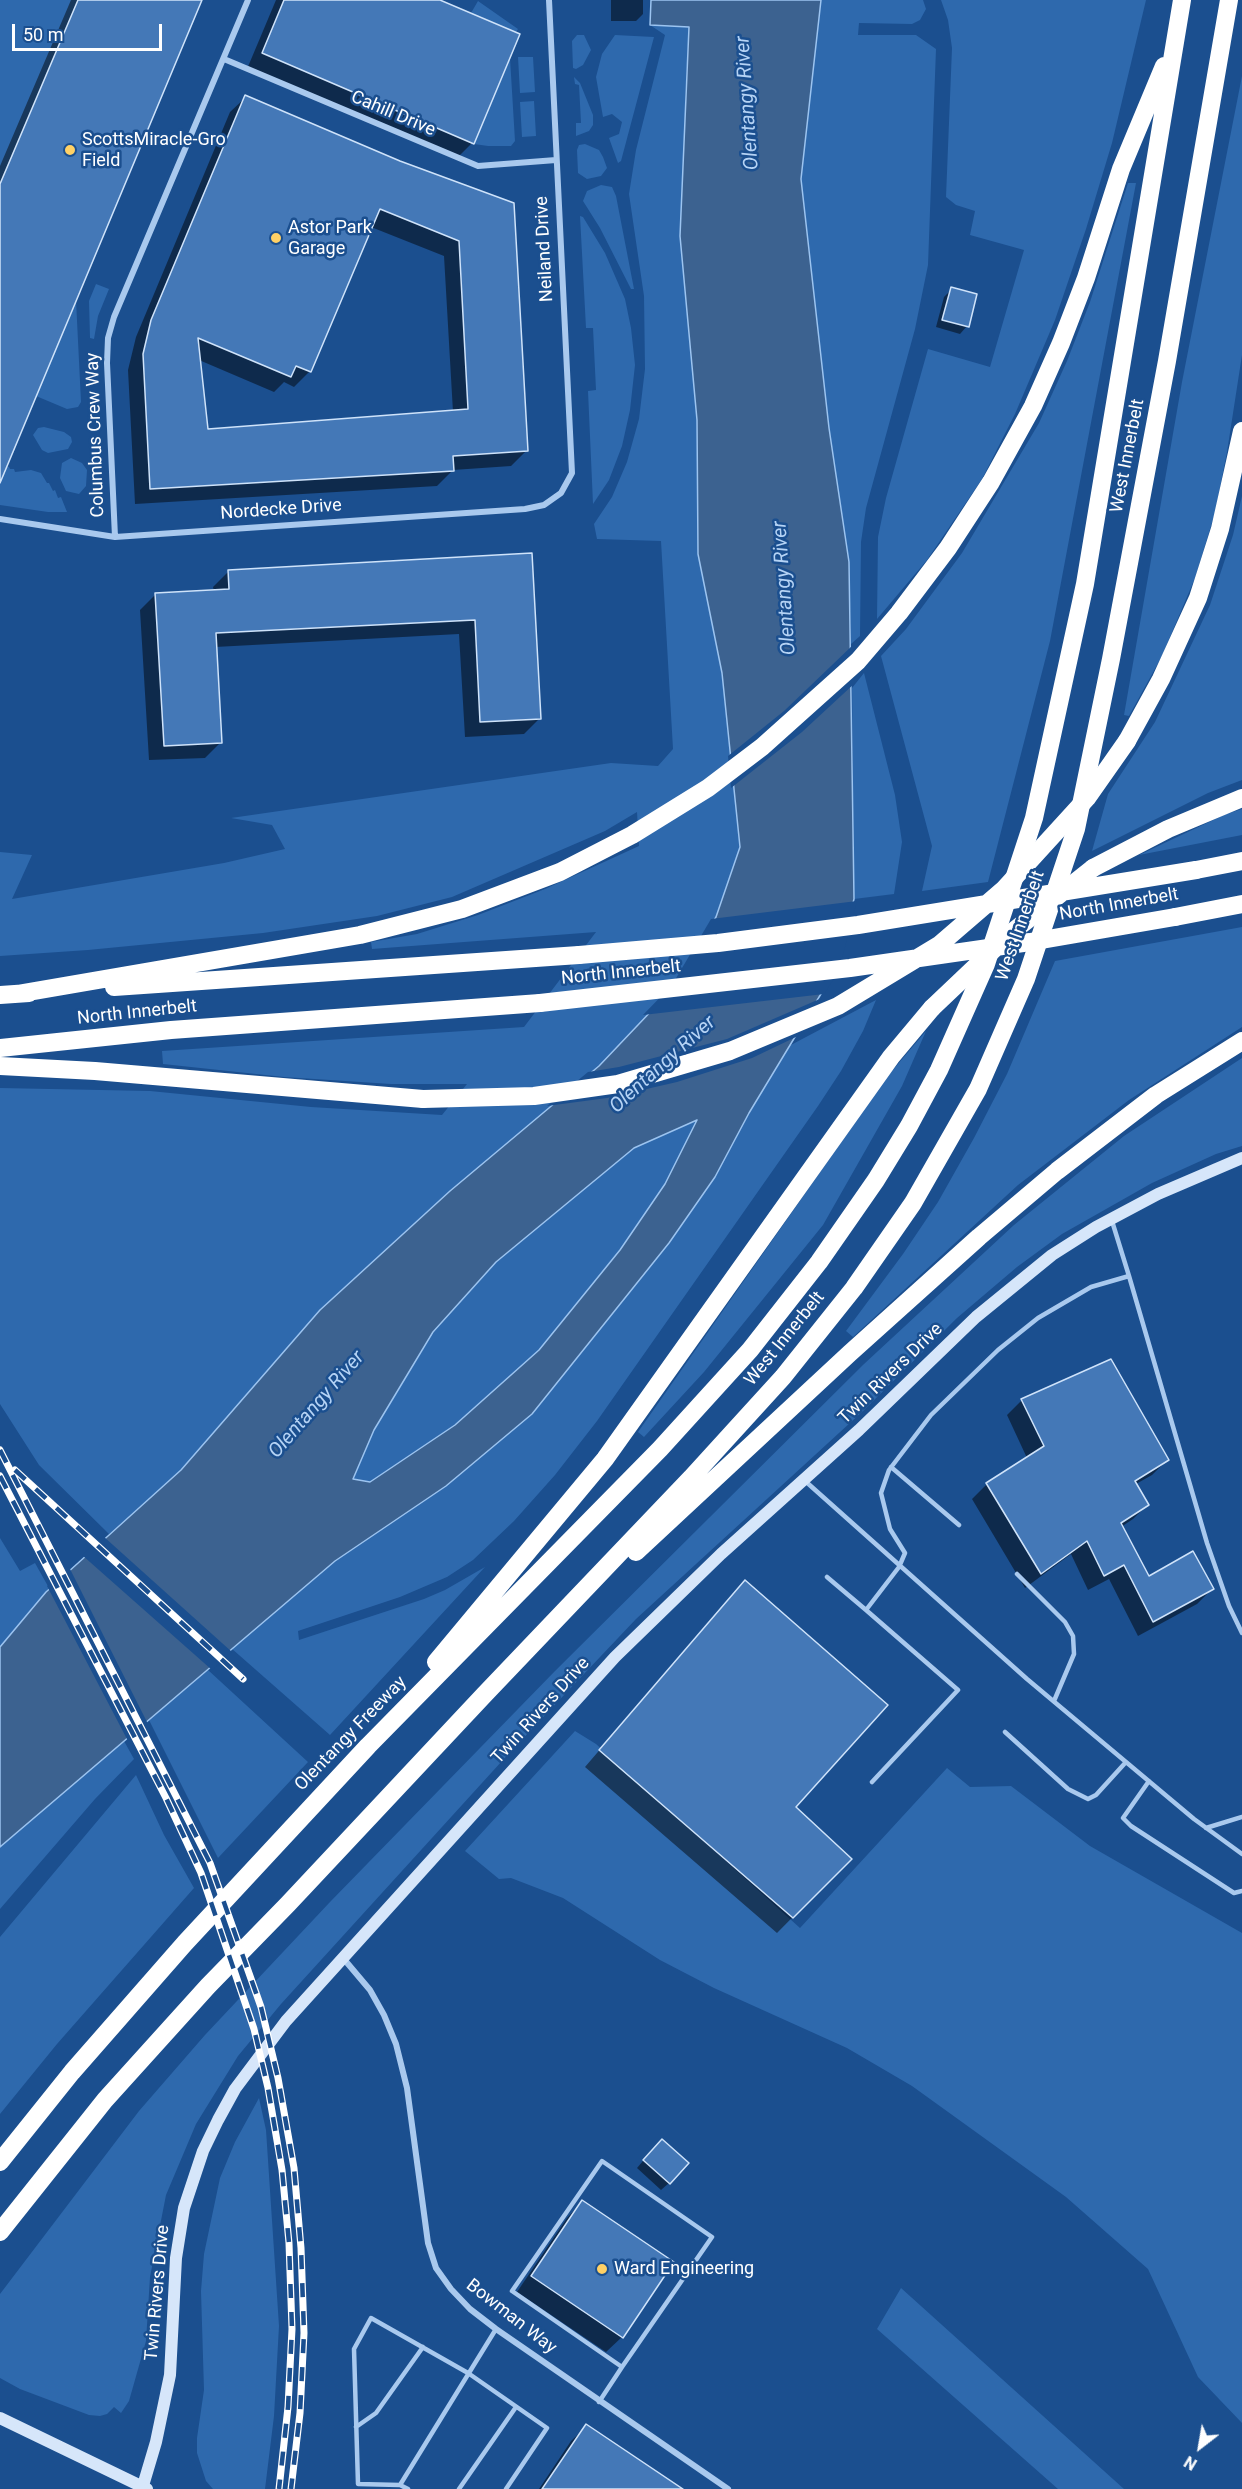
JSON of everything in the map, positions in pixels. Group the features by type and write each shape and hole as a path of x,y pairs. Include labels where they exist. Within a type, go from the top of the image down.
{"highway":[{"name":"West Innerbelt","path":"750,1350 819,1262 876,1180 909,1126 939,1070 986,963 1011,891 1034,818 1085,584 1182,0"},
{"name":"West Innerbelt","path":"484,1695 692,1478 783,1377 854,1288 913,1203 978,1089 1026,979 1076,829 1111,659 1167,361 1229,0"},
{"path":"9,995 360,935 462,909 560,872 632,835 708,788 762,747 858,661 899,613 948,548 991,482 1033,406 1086,278 1121,169 1176,37"},
{"path":"0,1066 106,1072 423,1099 534,1096 618,1084 730,1051 838,1006 939,945 1004,889 1087,798 1127,741 1161,679 1198,598 1220,529 1242,431"},
{"path":"379,1734 467,1622 604,1459 884,1066 932,1008 1011,933 1093,868 1168,829 1242,798"},
{"name":"North Innerbelt","path":"9,995 579,955 718,943 858,925 1242,861"},
{"name":"North Innerbelt","path":"0,1048 171,1030 540,1003 850,968 1030,942 1242,904"},
{"path":"0,2232 105,2100 200,1995 484,1695 849,1353 979,1237 1057,1172 1156,1095 1242,1041"},
{"name":"Olentangy Freeway","path":"0,2162 72,2072 185,1943 379,1734 660,1449 750,1350"}],"main road":[{"name":"Twin Rivers Drive","path":"144,2488 170,2375 176,2258 184,2208 203,2151 236,2089 286,2020 615,1657 721,1554 804,1480 1014,1284 1052,1255 1111,1218 1158,1194 1242,1158"},
{"path":"2,2419 144,2488"}],"street":[{"name":"Columbus Crew Way","path":"115,537 106,363 108,338 114,317 248,0"},
{"name":"Neiland Drive","path":"549,0 572,473 561,494"},
{"name":"Cahill Drive","path":"224,59 478,166 556,160"},
{"name":"Nordecke Drive","path":"0,519 115,537 525,508 544,505 561,494"},
{"name":"Bowman Way","path":"342,1957 370,1990 396,2044 407,2088 423,2217 436,2268 451,2289 470,2309 496,2329 728,2489"}],"lane":[{"path":"1111,1218 1207,1543 1229,1606 1242,1633"},
{"path":"866,1610 899,1566 905,1553 890,1529 880,1493 891,1467 931,1415 998,1350 1038,1318 1091,1287 1129,1276"},
{"path":"891,1467 959,1525"},
{"path":"804,1480 1054,1701 1206,1828 1242,1854"},
{"path":"1017,1574 1065,1622 1073,1636 1074,1654 1054,1701"},
{"path":"827,1577 958,1690 872,1782"},
{"path":"1005,1732 1068,1788 1088,1799 1096,1796 1126,1762"},
{"path":"1149,1781 1124,1818 1131,1826 1234,1893 1242,1891"},
{"path":"1206,1828 1242,1817"},
{"path":"599,2402 712,2236 602,2161 512,2291 622,2367"},
{"path":"408,2489 400,2485 358,2484 354,2349 371,2318 468,2373 547,2428 506,2489"},
{"path":"400,2485 496,2329"},
{"path":"356,2427 376,2413 423,2347"},
{"path":"459,2489 516,2407"}],"shaded area":[{"name":"ScottsMiracle-Gro Field","path":"0,0 202,0 76,300 81,402 78,407 67,409 36,396 10,460 0,456"},
{"path":"821,0 923,0 926,9 920,20 912,24 859,23 858,35 916,35 936,49 928,265 915,329 866,508 861,542 860,636 851,644 849,562 829,428 801,179"},
{"path":"941,0 1146,0 1112,143 1086,229 1055,320 1015,414 982,479 927,560 877,619 878,537 886,498 928,349 990,367 1024,250 970,235 975,211 956,205 946,197 952,48 948,20"},
{"path":"478,1 518,29 516,32 471,13"},
{"path":"667,24 689,27 685,100 697,420 698,554 722,673 740,847 716,917 675,986 599,1066 450,1191 320,1310 181,1470 109,1534 39,1465 0,1404 0,1088 150,1091 311,1107 442,1115 467,1084 391,1084 284,1077 163,1064 162,1051 524,1027 596,932 372,949 371,942 417,934 478,915 545,889 639,846 637,812 605,831 452,897 377,916 263,933 0,956 0,852 32,855 12,899 224,863 285,849 272,825 231,818 611,763 658,766 673,749 661,541 597,539 594,524 612,497 627,462 639,419 645,369 644,296 629,194 636,150 665,35 650,25"},
{"path":"577,35 584,35 591,50 583,65 576,69 573,68 572,41"},
{"path":"615,35 654,37 621,161 618,163 609,138 619,134 622,122 612,114 603,117 596,77 602,54"},
{"path":"518,57 533,57 535,92 520,93"},
{"path":"510,58 515,141 511,146 474,144"},
{"path":"1242,76 1242,355 1227,452 1215,513 1195,578 1162,656 1129,716 1124,715 1182,382"},
{"path":"574,77 580,83 593,115 593,125 589,131 576,136 576,123 581,123 579,85 575,84"},
{"path":"534,101 536,136 522,137 520,102"},
{"path":"585,144 599,150 603,157 607,168 601,176 587,179 578,173 577,150 579,145"},
{"path":"1128,183 1136,183 1050,641 988,882 922,891 932,846 881,656 906,629 962,553 1039,423 1090,302"},
{"path":"601,185 612,187 616,196 634,289 631,289 600,228 583,201 587,191"},
{"path":"580,216 583,217 605,253 625,299 635,365 630,410 622,446 609,480 593,504 588,391 596,390 593,328 586,328"},
{"path":"96,284 109,289 98,316 94,339 90,338 89,301"},
{"path":"44,427 64,432 71,437 72,442 68,449 48,453 42,450 33,435 38,428"},
{"path":"71,458 82,463 87,470 86,486 79,494 66,491 60,478 62,463"},
{"path":"0,464 14,469 15,472 31,470 41,473 53,491 55,490 58,498 61,497 67,512 48,512 0,505"},
{"path":"1242,496 1242,780 1208,793 1092,851 1108,794 1155,722 1210,605 1233,535"},
{"path":"864,673 895,795 902,842 894,894 854,899 852,688"},
{"path":"1242,809 1242,835 1139,855 1226,814"},
{"path":"1242,927 1242,1027 1129,1100 1018,1185 853,1337 846,1331 938,1202 1007,1074 1055,961"},
{"path":"876,1000 863,1031 818,1106 597,1421 555,1475 514,1521 473,1560 447,1577 400,1597 298,1631 299,1640 424,1599 485,1567 330,1735 231,1648 335,1561 446,1486 532,1414 669,1243 715,1177 749,1113 789,1046"},
{"path":"926,1031 902,1086 823,1225 704,1372 644,1437 638,1432 886,1078"},
{"path":"1242,1058 1242,1146 1216,1154 1152,1183 1062,1234 1017,1267 957,1318 863,1411 636,1619 512,1750 281,2004 238,2056 196,2124 166,2195 150,2277 146,2341 129,2401 121,2413 114,2407 107,2414 89,2415 20,2389 0,2378 0,2294 139,2111 205,2035 330,1902 555,1671 864,1364 1014,1225 1124,1136"},
{"path":"698,1120 665,1184 620,1250 539,1350 455,1425 370,1482 353,1479 374,1430 434,1332 496,1262 634,1148"},
{"path":"0,1538 20,1571 35,1563 49,1588 0,1647"},
{"path":"208,1670 308,1762 218,1858 149,1720"},
{"path":"575,1731 596,1744 800,1928 947,1768 970,1787 1011,1786 1090,1846 1242,1933 1242,2423 1198,2377 1148,2269 1066,2197 912,2086 847,2048 714,1988 660,1960 563,1898 511,1878 499,1879 465,1851"},
{"path":"124,1741 134,1759 95,1799 0,1909 0,1847"},
{"path":"136,1775 164,1835 194,1888 57,2044 0,2114 0,1937"},
{"path":"259,2098 266,2130 279,2326 274,2416 265,2489 213,2489 206,2481 197,2453 204,2390 201,2291 204,2254 220,2178 235,2142"},
{"path":"901,2288 1124,2489 1058,2489 877,2329"}],"water":[{"name":"Olentangy River","path":"651,0 821,0 801,179 829,428 849,562 854,899 836,969 749,1113 715,1177 669,1243 532,1414 446,1486 335,1561 0,1847 0,1647 46,1592 181,1470 320,1310 450,1191 599,1066 675,986 716,917 740,847 722,673 698,554 697,420 680,236 689,27 650,25","holes":["697,1120 665,1184 620,1250 539,1350 455,1425 370,1482 353,1479 374,1430 433,1332 496,1262 634,1148"]}],"pier":[{"path":"854,644 855,683 802,732 731,788 728,756 784,711"},
{"path":"857,901 839,970 824,994 643,1015 672,985 711,919"},
{"path":"822,998 798,1036 752,1058 677,1082 607,1098 547,1106 588,1072 619,1067 727,1039"},
{"path":"103,1536 232,1652 212,1670 82,1555"},
{"path":"69,1567 148,1724 128,1741 47,1586"}],"building":[{"name":"ScottsMiracle-Gro Field","path":"78,0 202,0 0,483 0,184"},
{"path":"284,0 440,0 520,34 474,144 262,53"},
{"path":"245,95 400,161 514,203 528,451 453,456 454,471 150,489 143,354 151,320","holes":["380,209 459,241 468,409 208,429 198,338 291,377 296,366 311,372"]},
{"path":"951,287 977,294 969,327 942,320"},
{"path":"532,553 541,719 480,722 475,620 216,633 222,743 164,746 155,593 229,589 228,570"},
{"path":"1111,1359 1169,1460 1135,1481 1149,1505 1121,1523 1149,1576 1193,1551 1214,1589 1153,1622 1124,1565 1104,1576 1087,1541 1041,1574 986,1483 1044,1446 1021,1399"},
{"path":"745,1580 888,1705 796,1807 852,1859 793,1918 599,1750"},
{"path":"662,2139 689,2163 670,2184 643,2160"},
{"name":"Ward Engineering","path":"582,2200 674,2262 623,2338 531,2276"},
{"path":"586,2424 683,2489 542,2489"}],"railway":[{"path":"0,1450 210,1863 261,2007 278,2078 294,2168 301,2248 304,2333 300,2413 291,2489"},
{"path":"15,1470 243,1679"},
{"path":"0,1476 166,1798 201,1873 254,2029 268,2088 282,2170 289,2243 292,2329 288,2407 279,2489"}],"place":[{"name":"ScottsMiracle-Gro Field","path":"70,150"},
{"name":"Astor Park Garage","path":"276,238"},
{"name":"Ward Engineering","path":"602,2269"}]}
